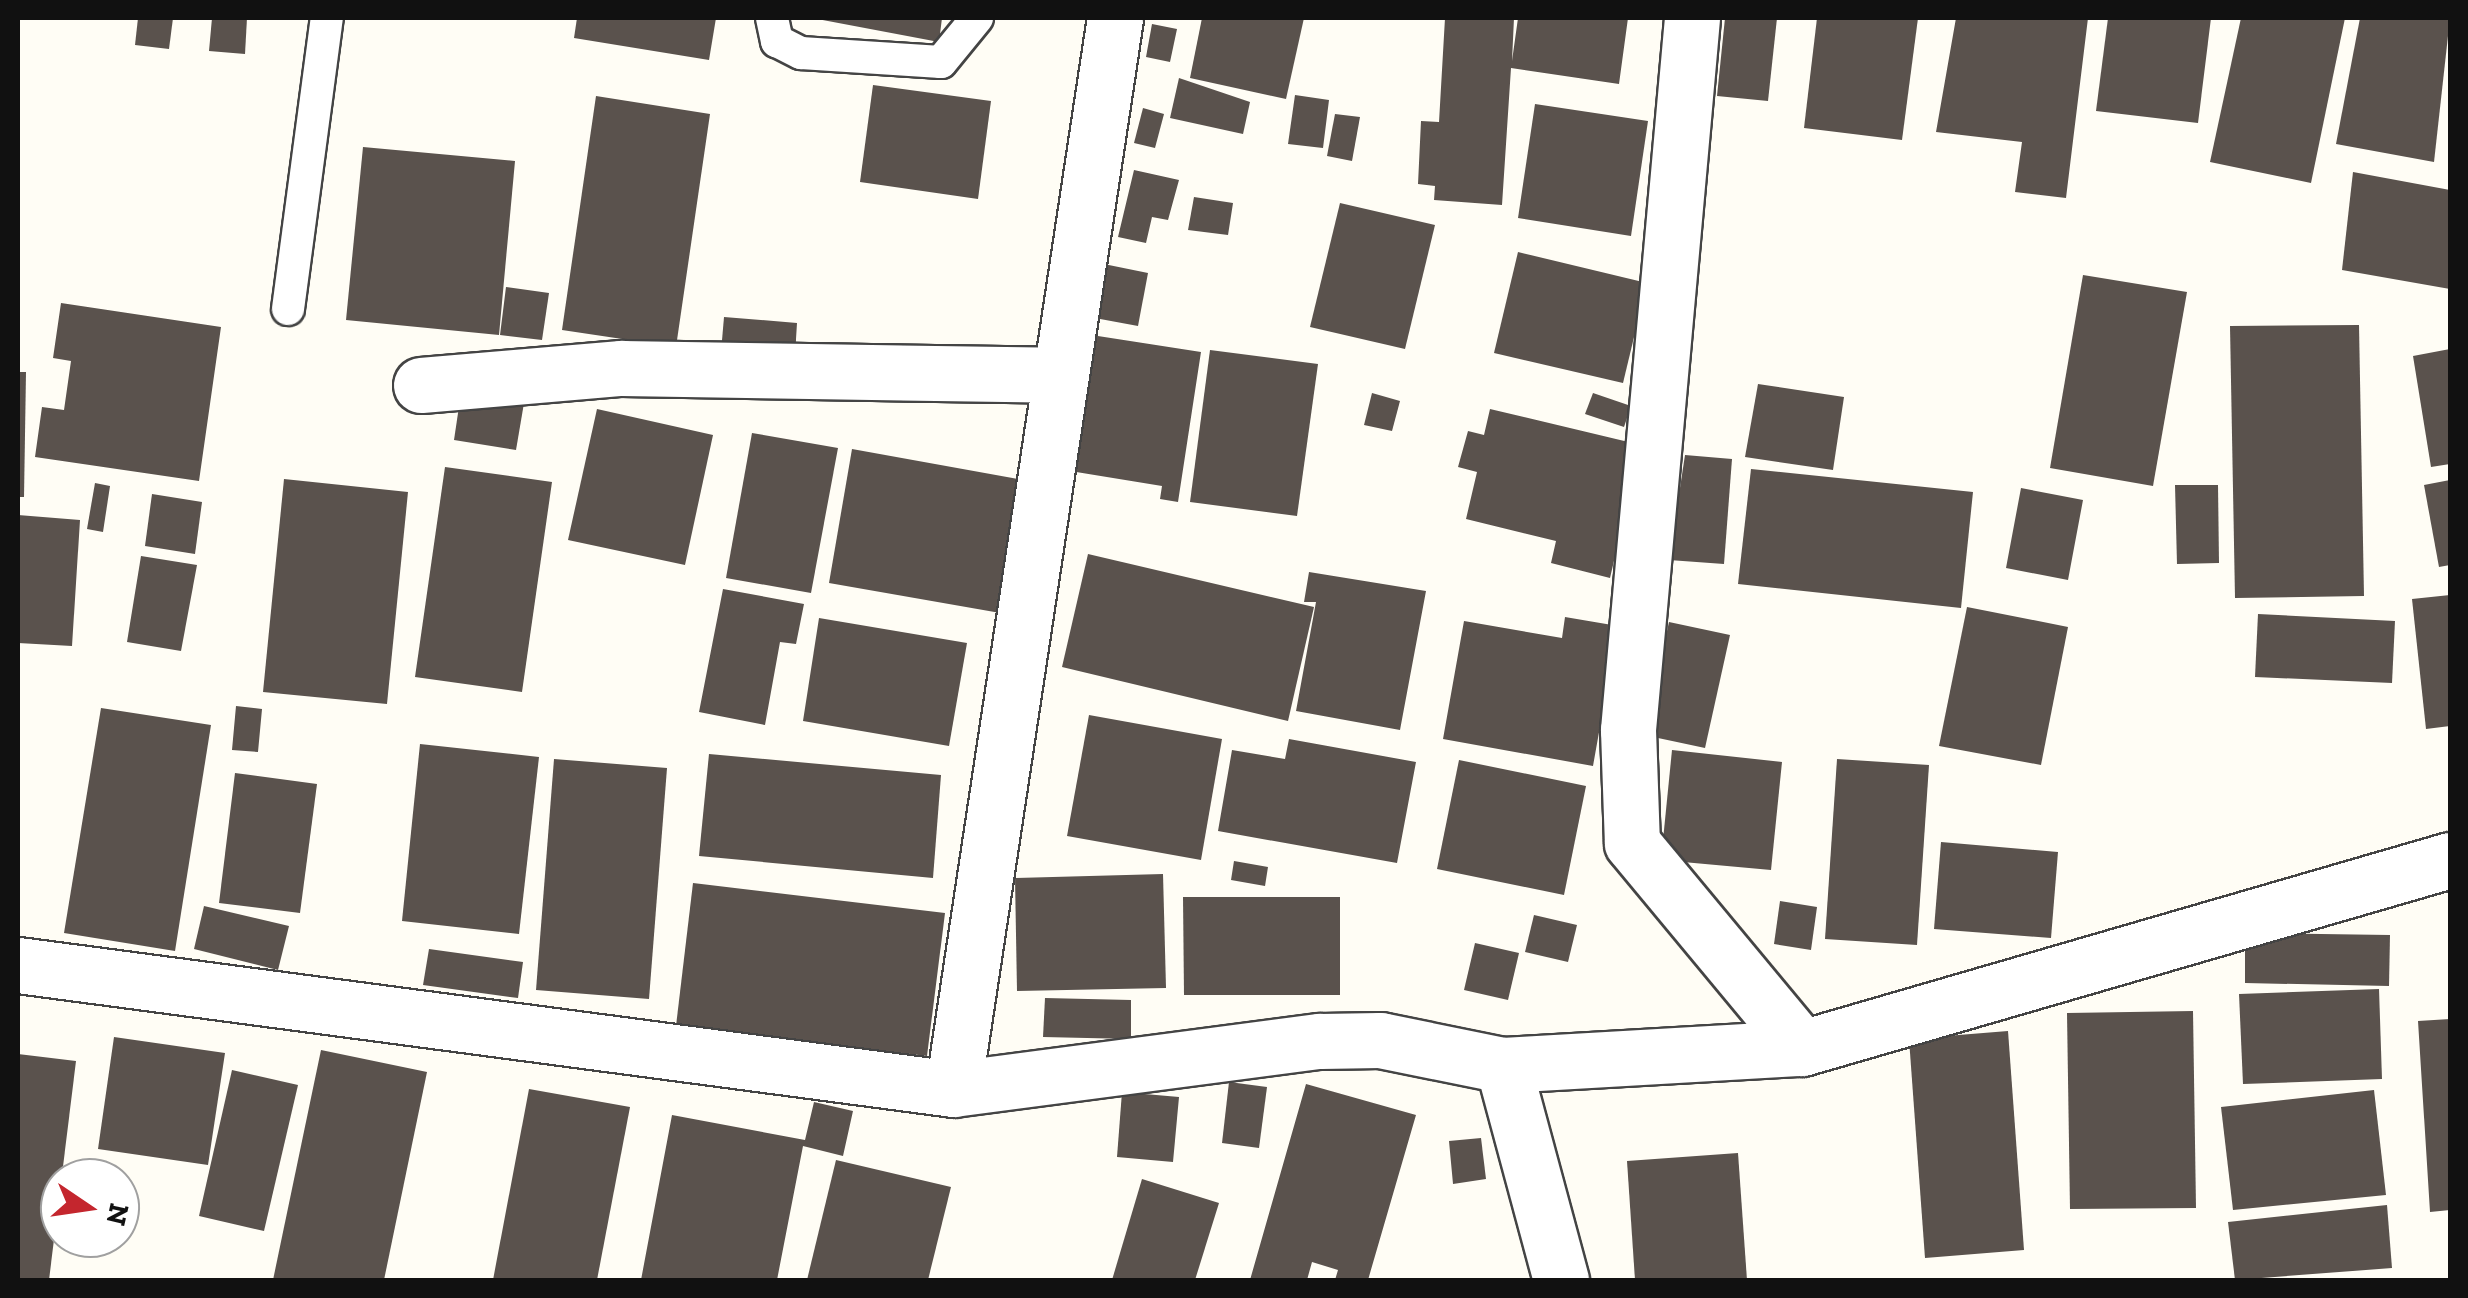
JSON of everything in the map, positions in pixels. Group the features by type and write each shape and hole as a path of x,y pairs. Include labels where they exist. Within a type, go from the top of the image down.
{"street":[{"path":"953,1089 1057,375 1115,18"},
{"path":"1692,18 1628,730 1632,843 1802,1048"},
{"path":"421,384 621,368 1057,375"},
{"path":"18,966 953,1089 1320,1041 1380,1040 1503,1065 1802,1048 2450,860"},
{"path":"1503,1065 1561,1280"}],"lane":[{"path":"288,309 327,18"},
{"path":"772,18 777,41 801,53 941,62 977,18"}],"building":[{"path":"138,18 173,18 169,49 135,45"},
{"path":"212,18 247,18 245,54 209,51"},
{"path":"577,18 716,18 709,60 574,38"},
{"path":"812,18 942,18 939,42"},
{"path":"1202,18 1304,18 1286,99 1190,78"},
{"path":"1445,18 1514,18 1512,61 1518,18 1628,18 1619,84 1511,68 1502,205 1434,200 1435,186 1418,184 1421,121 1439,122"},
{"path":"1725,18 1777,18 1768,101 1717,96"},
{"path":"1817,18 1918,18 1902,140 1804,128"},
{"path":"1956,18 2088,18 2066,198 2015,192 2022,142 1936,132"},
{"path":"2108,18 2211,18 2198,123 2096,111"},
{"path":"2241,18 2345,18 2311,183 2210,162"},
{"path":"2360,18 2450,18 2434,162 2336,144"},
{"path":"1152,24 1177,29 1170,62 1146,57"},
{"path":"1179,78 1250,102 1243,134 1170,118"},
{"path":"873,85 991,101 978,199 860,182"},
{"path":"1295,95 1329,100 1323,148 1288,144"},
{"path":"596,96 710,114 676,347 562,330"},
{"path":"1535,104 1648,121 1631,236 1518,218"},
{"path":"1143,108 1164,114 1155,148 1134,143"},
{"path":"1335,114 1360,117 1352,161 1327,156"},
{"path":"363,147 515,161 499,335 346,320"},
{"path":"1134,170 1179,180 1168,220 1152,217 1146,243 1118,237"},
{"path":"2353,172 2450,190 2450,289 2342,270"},
{"path":"1194,197 1233,203 1228,235 1188,230"},
{"path":"1340,203 1435,225 1405,349 1310,327"},
{"path":"1518,252 1647,283 1623,383 1494,353"},
{"path":"1094,262 1148,273 1138,326 1084,316"},
{"path":"2083,275 2187,292 2153,486 2050,468"},
{"path":"506,287 549,293 542,340 500,335"},
{"path":"61,303 221,327 199,481 35,457 42,407 64,410 71,361 53,358"},
{"path":"724,317 797,323 795,356 721,352"},
{"path":"2359,325 2364,596 2235,598 2230,326"},
{"path":"1085,334 1201,352 1178,502 1160,499 1162,486 1064,470"},
{"path":"2450,349 2450,464 2431,467 2413,356"},
{"path":"1210,350 1318,364 1297,516 1190,502"},
{"path":"18,372 26,372 24,497 18,497"},
{"path":"1758,384 1844,397 1833,470 1745,457"},
{"path":"461,393 524,403 516,450 454,440"},
{"path":"1372,393 1400,401 1392,431 1364,425"},
{"path":"1593,393 1631,406 1624,427 1585,414"},
{"path":"597,409 713,435 685,565 568,540"},
{"path":"1490,409 1641,445 1610,578 1551,563 1556,541 1466,519 1477,472 1458,467 1468,431 1484,435"},
{"path":"752,433 838,448 811,593 726,578"},
{"path":"852,449 1029,481 1006,614 829,583"},
{"path":"1685,455 1732,459 1724,564 1669,560"},
{"path":"445,467 552,482 522,692 415,677"},
{"path":"1751,469 1973,492 1961,608 1738,584"},
{"path":"284,479 408,492 387,704 263,692"},
{"path":"2450,480 2450,565 2439,567 2424,485"},
{"path":"95,483 110,486 103,532 87,529"},
{"path":"2175,485 2218,485 2219,563 2177,564"},
{"path":"2021,488 2083,500 2068,580 2006,568"},
{"path":"152,494 202,502 195,554 145,546"},
{"path":"18,515 80,520 72,646 18,643"},
{"path":"1088,554 1314,607 1288,721 1062,667"},
{"path":"141,556 197,565 181,651 127,642"},
{"path":"1309,572 1426,591 1400,730 1296,711 1316,602 1304,602"},
{"path":"723,589 804,604 796,644 780,642 765,725 699,712"},
{"path":"2450,595 2450,726 2426,729 2412,599"},
{"path":"1967,607 2068,627 2041,765 1939,746"},
{"path":"2258,614 2395,621 2392,683 2255,677"},
{"path":"1565,617 1618,626 1593,766 1443,739 1464,621 1562,638"},
{"path":"819,618 967,643 949,746 803,721"},
{"path":"1669,622 1730,635 1705,748 1644,735"},
{"path":"236,706 262,709 258,752 232,750"},
{"path":"101,708 211,725 175,951 64,933"},
{"path":"1089,715 1222,739 1201,860 1067,836"},
{"path":"1289,739 1416,762 1397,863 1218,831 1232,750 1285,759"},
{"path":"420,744 539,757 519,934 402,921"},
{"path":"1672,750 1782,762 1771,870 1661,860"},
{"path":"709,754 941,775 933,878 699,856"},
{"path":"554,759 667,768 649,999 536,990"},
{"path":"1837,759 1929,765 1917,945 1825,939"},
{"path":"1459,760 1586,786 1564,895 1437,869"},
{"path":"235,773 317,784 300,913 219,903"},
{"path":"1941,842 2058,852 2051,938 1934,929"},
{"path":"1234,861 1268,867 1265,886 1231,880"},
{"path":"1163,874 1166,988 1017,991 1015,878"},
{"path":"693,883 945,913 927,1056 676,1026"},
{"path":"1183,897 1340,897 1340,995 1184,995"},
{"path":"1780,901 1817,907 1811,950 1774,944"},
{"path":"204,906 289,926 278,970 194,949"},
{"path":"1534,915 1577,925 1568,962 1525,952"},
{"path":"2245,933 2390,935 2389,986 2245,983"},
{"path":"1475,943 1519,953 1508,1000 1464,990"},
{"path":"429,949 523,962 518,998 423,985"},
{"path":"2379,989 2382,1079 2243,1084 2239,994"},
{"path":"1045,998 1131,1000 1131,1039 1043,1037"},
{"path":"2193,1011 2196,1208 2070,1209 2067,1013"},
{"path":"2450,1019 2450,1210 2430,1212 2418,1021"},
{"path":"2008,1031 2024,1250 1925,1258 1909,1039"},
{"path":"114,1037 225,1053 208,1165 98,1149"},
{"path":"321,1050 427,1072 384,1280 273,1280"},
{"path":"18,1054 76,1061 64,1158 40,1158 40,1258 52,1258 49,1280 18,1280"},
{"path":"232,1070 298,1085 264,1231 199,1216"},
{"path":"1229,1082 1267,1087 1259,1148 1222,1143"},
{"path":"1306,1084 1416,1115 1368,1280 1335,1280 1338,1270 1312,1262 1307,1280 1250,1280"},
{"path":"529,1089 630,1107 597,1280 493,1280"},
{"path":"2374,1090 2386,1195 2233,1210 2221,1107"},
{"path":"1122,1092 1179,1097 1173,1162 1117,1157"},
{"path":"814,1102 853,1111 843,1156 803,1146 777,1280 641,1280 672,1115 805,1140"},
{"path":"1481,1138 1486,1179 1453,1184 1449,1141"},
{"path":"1738,1153 1747,1280 1635,1280 1627,1161"},
{"path":"836,1160 951,1187 928,1280 807,1280"},
{"path":"1142,1179 1219,1203 1195,1280 1112,1280"},
{"path":"2387,1205 2392,1268 2235,1280 2228,1222"}]}
